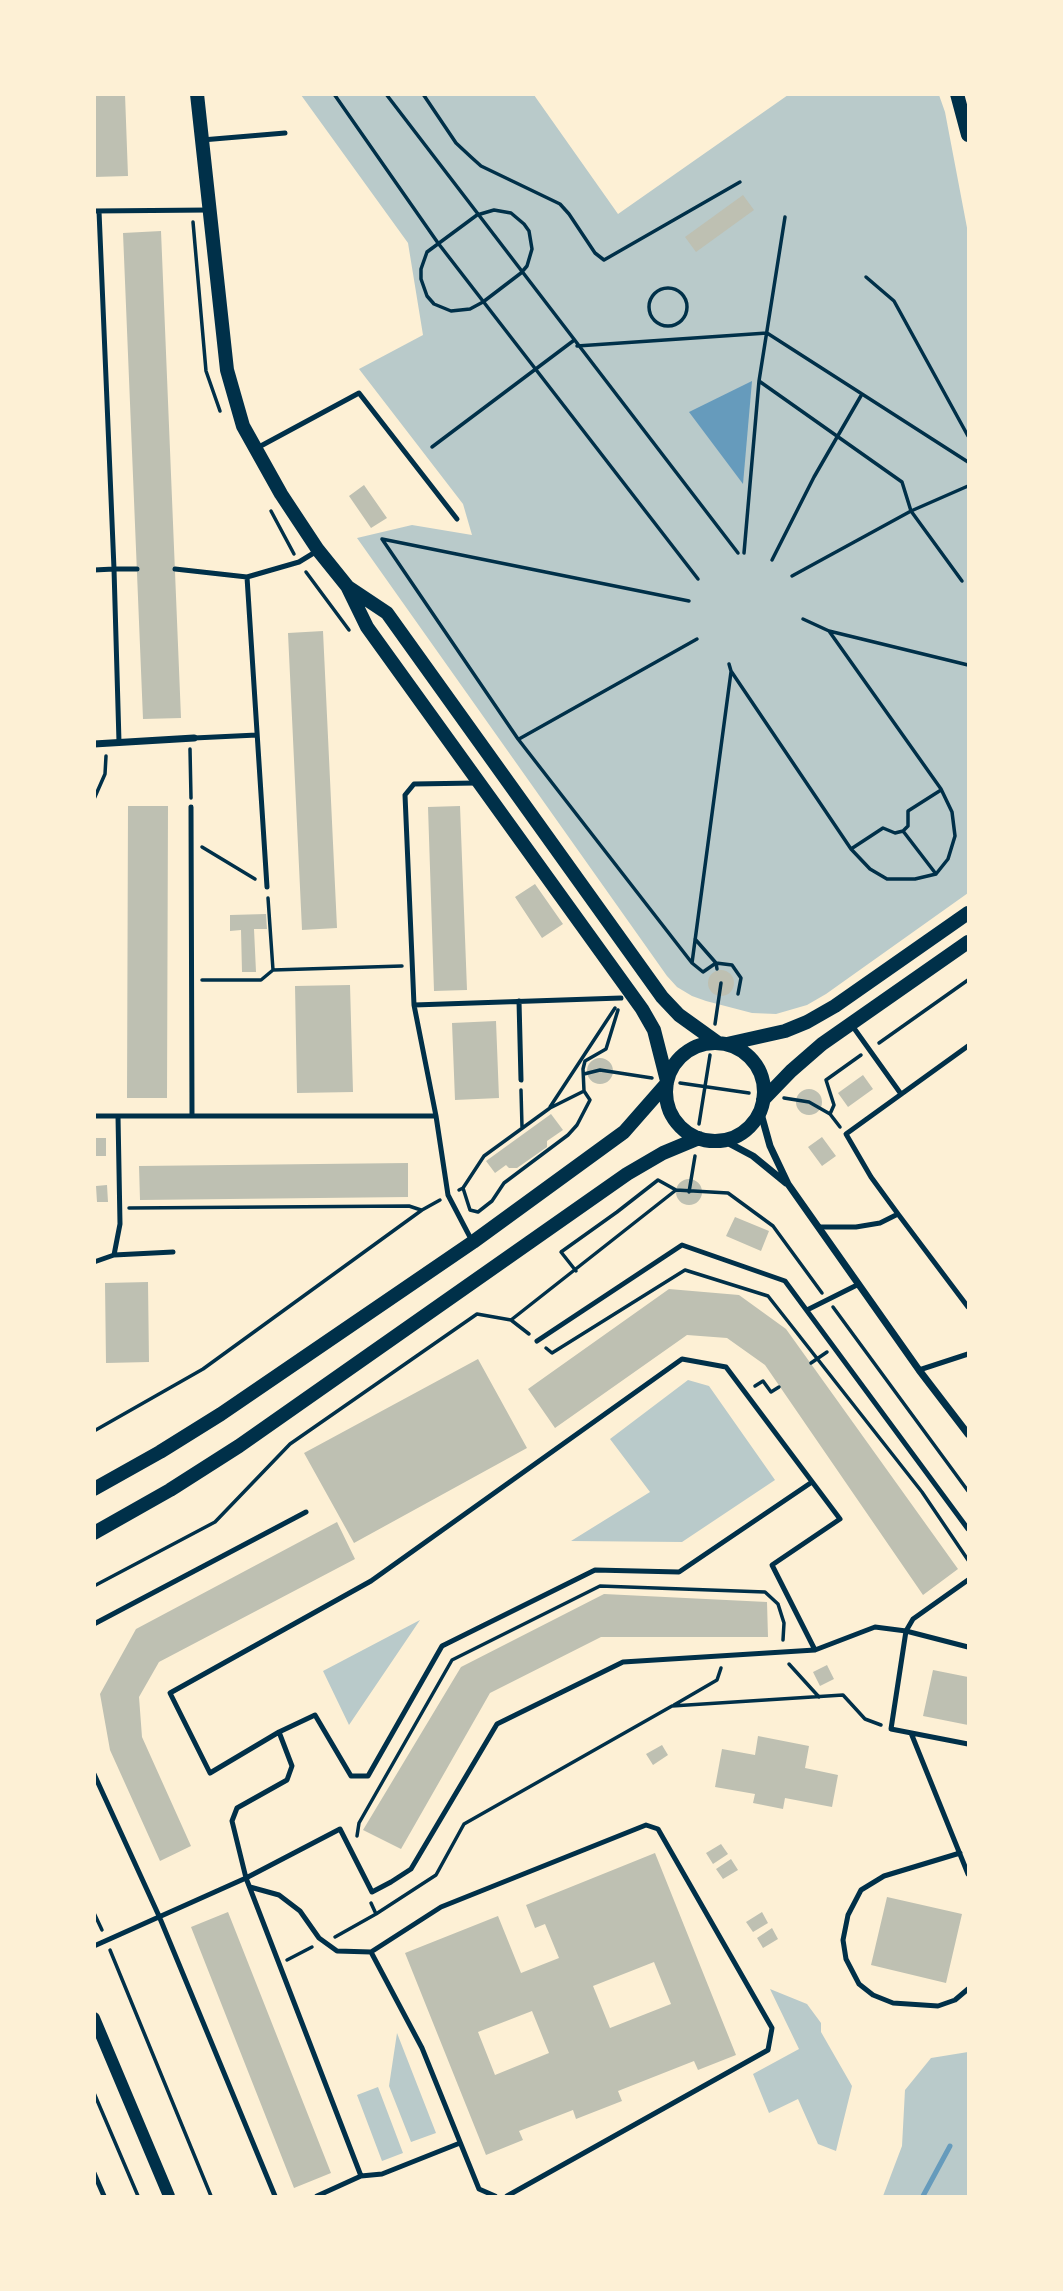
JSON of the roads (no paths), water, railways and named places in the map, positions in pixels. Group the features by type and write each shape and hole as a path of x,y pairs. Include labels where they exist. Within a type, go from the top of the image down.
{"main road":[{"path":"197,94 227,370 243,426 254,449 318,550 347,586 367,627 642,1009 654,1030 666,1081 666,1097 676,1121 698,1139"},
{"path":"957,94 968,135"},
{"path":"94,1533 170,1490 239,1446 627,1174 663,1153 698,1139 723,1140 747,1129 764,1087 755,1064 747,1055 717,1042 679,1015 662,997 387,614 347,586"},
{"path":"94,1489 221,1414 473,1242 624,1132 666,1081 678,1060 688,1051 699,1045 785,1031 807,1023 968,913"},
{"path":"760,1101 806,1057 968,942"}],"street":[{"path":"94,744 192,739"},
{"path":"760,1101 770,1146 788,1184 919,1370 968,1434"},
{"path":"723,1140 752,1156 788,1184"},
{"path":"94,2018 169,2196"}],"lane":[{"path":"202,141 285,133"},
{"path":"119,742 114,569 97,211 209,210"},
{"path":"254,449 359,393 457,519"},
{"path":"175,569 247,577 299,562 318,550"},
{"path":"94,570 137,569"},
{"path":"247,577 267,887"},
{"path":"192,739 257,734"},
{"path":"473,1242 448,1195 436,1116 414,1006 405,795 414,784 480,783"},
{"path":"191,807 192,1116"},
{"path":"414,1006 621,998"},
{"path":"519,1001 521,1080"},
{"path":"851,1024 901,1094"},
{"path":"968,1046 846,1134 871,1177 968,1307"},
{"path":"94,1116 436,1116"},
{"path":"114,1255 120,1224 118,1116"},
{"path":"819,1227 856,1227 880,1223 898,1214"},
{"path":"537,1341 682,1245 785,1281 968,1529"},
{"path":"94,1262 114,1255 173,1252"},
{"path":"807,1310 859,1284"},
{"path":"919,1370 968,1354"},
{"path":"812,1482 679,1572 595,1570 442,1646 368,1776 351,1776 315,1714 210,1773 170,1693 371,1581 682,1359 726,1367 840,1519 772,1565 815,1650"},
{"path":"94,1624 306,1511"},
{"path":"968,1580 913,1619 906,1631 891,1729 968,1744"},
{"path":"94,1946 246,1878 340,1829 372,1892 411,1869 497,1724 623,1662 815,1650 875,1627 906,1631 968,1647"},
{"path":"279,1732 292,1766 287,1780 237,1808 232,1821 246,1878 361,2176"},
{"path":"912,1733 968,1874"},
{"path":"94,1774 159,1916 275,2196"},
{"path":"250,1887 279,1895 300,1911 324,1941 337,1951 371,1952 441,1907 646,1825 659,1829 772,2028 768,2050 507,2196"},
{"path":"960,1853 884,1876 861,1890 848,1915 843,1940 846,1959 859,1984 873,1995 893,2003 938,2006 956,2000 968,1989"},
{"path":"371,1952 422,2048 479,2189 495,2196"},
{"path":"317,2196 361,2176 382,2174 460,2143"},
{"path":"94,2173 104,2196"}],"water":[{"path":"752,381 743,484 689,412"}],"waterway":[{"path":"923,2196 950,2146"}]}
